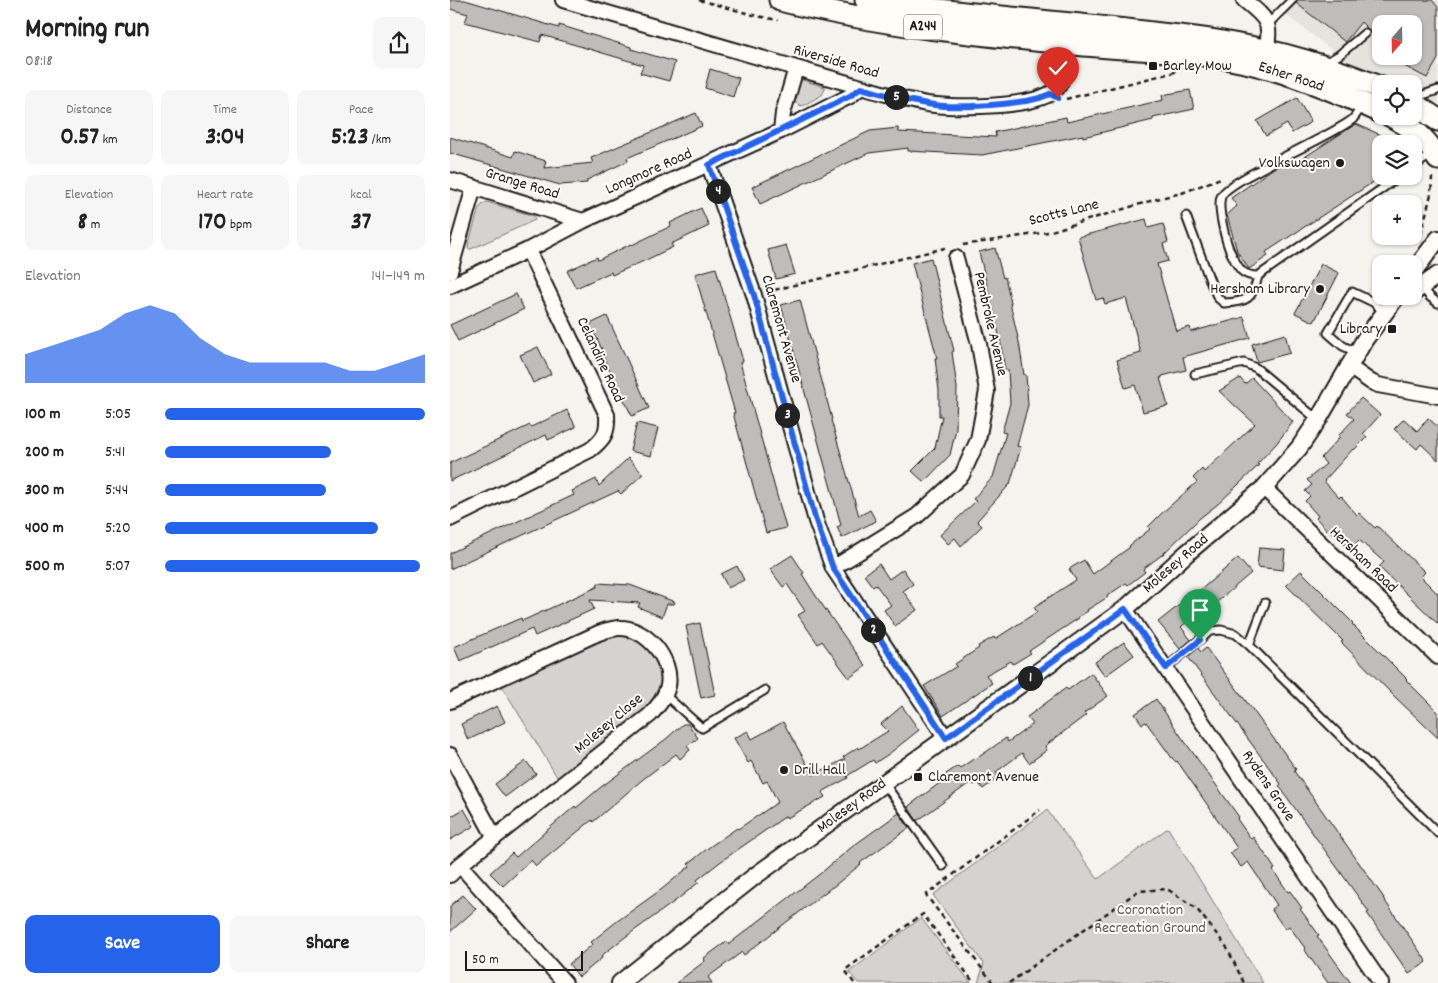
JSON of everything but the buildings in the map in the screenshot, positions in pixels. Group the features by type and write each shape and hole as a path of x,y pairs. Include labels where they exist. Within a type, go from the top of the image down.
{"main road":[{"name":"Esher Road","path":"780,0 881,21 1066,44 1170,51 1250,63 1310,82 1372,108"},
{"name":"Esher Road","path":"866,0 920,8 1227,42 1320,66 1372,85"},
{"path":"1422,109 1438,120"},
{"path":"1407,125 1424,139 1435,163"}],"street":[{"name":"Riverside Road","path":"564,0 903,99 944,106 972,106 1026,101 1050,94"},
{"path":"1244,0 1262,15 1267,25 1269,39 1266,51"},
{"path":"1050,94 1060,83 1066,44"},
{"path":"781,131 783,113 796,68"},
{"name":"Longmore Road","path":"450,286 528,250 583,221 781,131 850,96 861,88"},
{"name":"Claremont Avenue","path":"709,165 754,295 816,521 833,568 946,738"},
{"name":"Grange Road","path":"450,180 583,221"},
{"path":"450,271 474,187"},
{"path":"1422,260 1438,239"},
{"name":"Celandine Road","path":"450,519 590,450 599,443 608,428 607,415 528,250"},
{"name":"Pembroke Avenue","path":"833,568 917,516 962,475 978,440 987,391 980,344 955,250"},
{"path":"1422,282 1438,275"},
{"name":"Molesey Road","path":"620,983 755,876 1125,609 1187,553 1264,488 1299,448 1318,420 1352,359 1391,305"},
{"path":"1352,359 1371,382 1378,385 1438,396"},
{"name":"Hersham Road","path":"1264,488 1438,657"},
{"name":"Rydens Grove","path":"1125,609 1381,983"},
{"name":"Molesey Close","path":"450,701 606,630 619,628 631,630 643,636 661,653 667,665 668,684 665,695 650,715 455,870 566,983"},
{"path":"450,755 495,838"}],"lane":[{"path":"1267,25 1292,0"},
{"path":"1320,66 1339,55 1365,33"},
{"path":"1422,95 1438,89"},
{"path":"1372,108 1328,135 1225,190 1221,197 1220,212 1230,251 1242,272 1249,276 1258,276 1387,185"},
{"path":"1422,165 1435,163"},
{"path":"1186,216 1212,286 1218,298 1224,303 1248,298 1252,295 1258,276"},
{"path":"1422,290 1438,303"},
{"path":"1352,359 1343,346 1328,333 1352,292 1372,302"},
{"path":"1195,374 1244,363 1256,368 1318,420"},
{"path":"1249,645 1265,603"},
{"path":"1166,668 1210,631 1221,630 1236,634 1438,833"},
{"path":"665,695 702,728 765,690"},
{"path":"884,783 943,866"}],"path":[{"path":"1050,94 1058,98 1068,99 1181,71"},
{"path":"1422,228 1431,194 1435,163"},
{"name":"Scotts Lane","path":"754,295 933,250 955,250 1048,232 1182,193 1224,177"},
{"path":"993,983 926,895 1040,810"},
{"path":"1009,983 1138,891 1168,889 1196,908 1226,946 1244,983"},
{"path":"854,983 845,970 923,914 974,983"}],"shaded area":[{"path":"1287,0 1438,0 1438,103 1422,96 1422,75 1376,75 1346,61 1280,10"}],"green space":[{"path":"802,80 825,87 825,89 822,95 802,106 793,99 799,81"},
{"path":"487,202 534,216 535,220 468,249 479,208"},
{"path":"619,628 661,653 665,695 562,785 497,678"},
{"name":"Coronation Recreation Ground","path":"1047,810 1098,879 1168,828 1263,983 978,983 984,964 933,895"},
{"path":"921,918 971,983 858,983 849,972"}],"place":[{"name":"Barley Mow","path":"1153,66"},
{"name":"Volkswagen","path":"1340,163"},
{"name":"Hersham Library","path":"1320,289"},
{"name":"Library","path":"1392,329"},
{"name":"Drill Hall","path":"784,770"},
{"name":"Claremont Avenue","path":"918,777"}],"route":[{"path":"1058,98 1050,94 1026,101 972,106 944,106 903,99 861,88 850,96 781,131 709,165 754,295 816,521 833,568 946,738 1125,609 1166,668 1200,640"}]}
